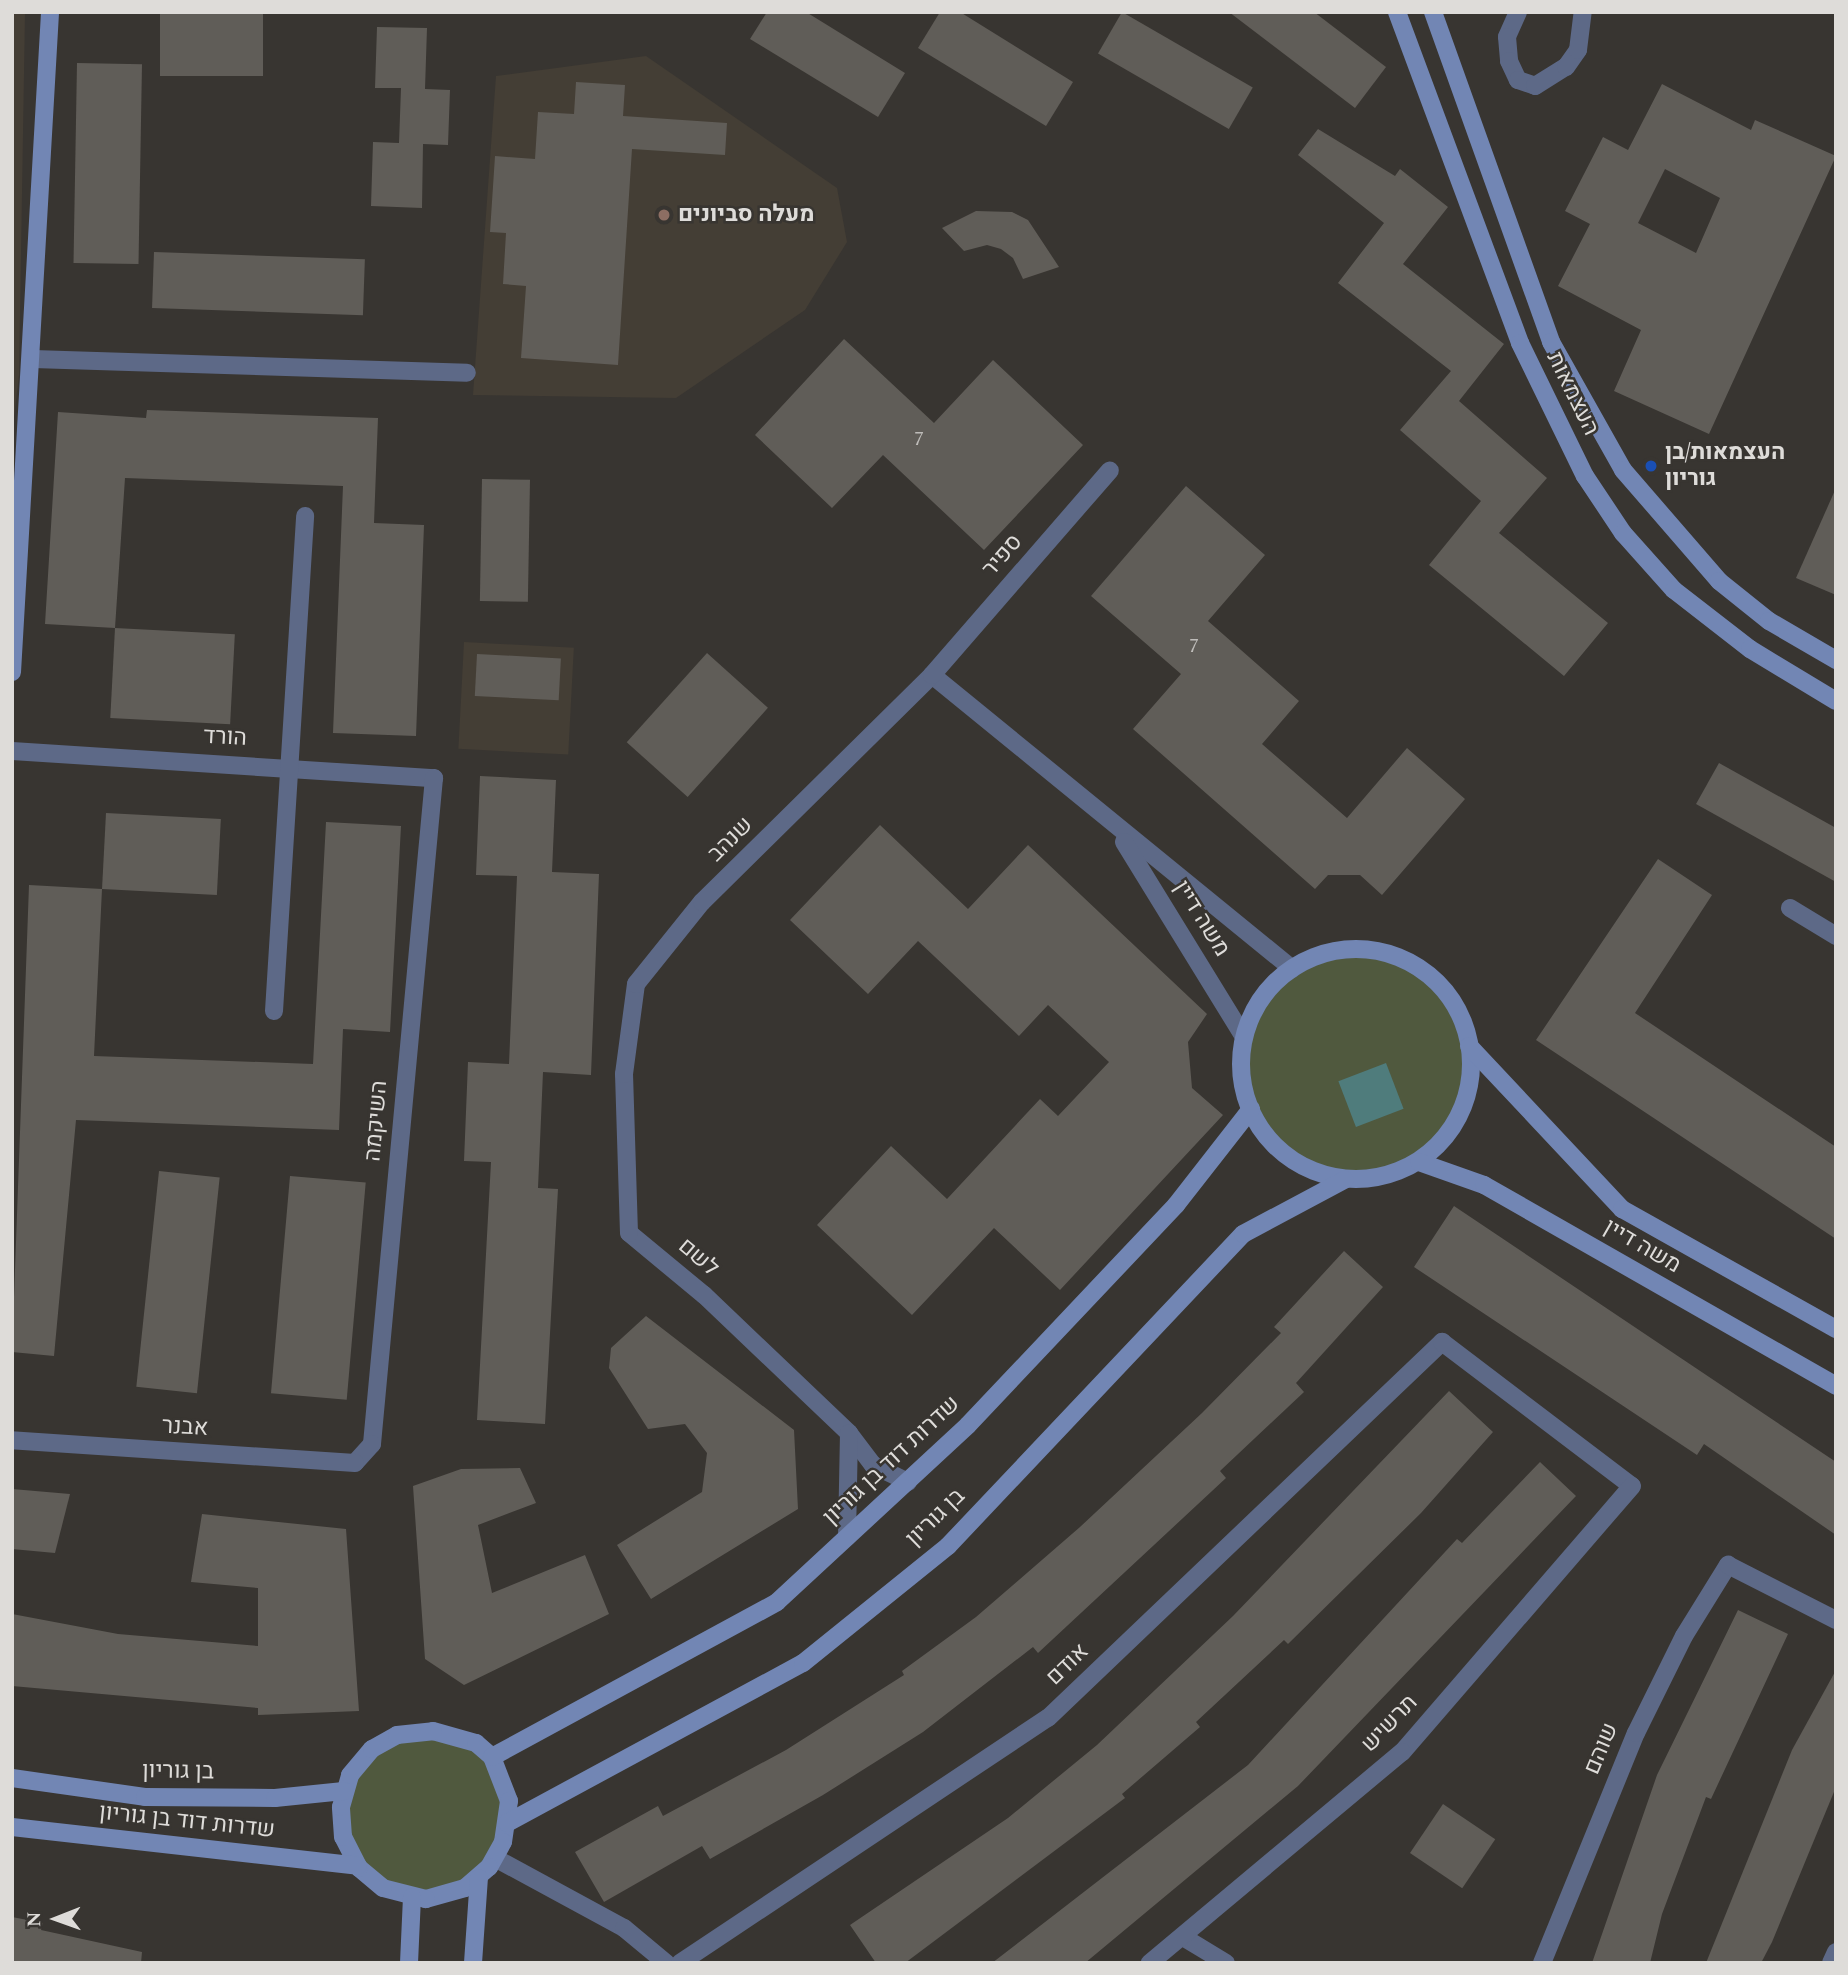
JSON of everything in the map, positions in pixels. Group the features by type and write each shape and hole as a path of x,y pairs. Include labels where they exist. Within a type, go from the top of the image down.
{"street":[{"path":"12,672 33,359 50,12"},
{"name":"העצמאות","path":"1397,12 1511,320 1585,476 1623,533 1674,590 1750,649 1836,701"},
{"name":"העצמאות","path":"1433,12 1551,342 1623,470 1719,581 1769,621 1836,660"},
{"path":"1518,12 1507,37 1509,61 1518,80 1535,86 1566,67 1578,50 1583,12"},
{"path":"33,359 467,373"},
{"name":"ספיר","path":"932,675 1110,470"},
{"path":"274,1011 305,516"},
{"name":"משה דיין","path":"932,675 1115,828 1292,969"},
{"name":"שנהב","path":"624,1074 636,984 656,954 932,675"},
{"name":"הורד","path":"12,751 289,766 434,778"},
{"name":"השיקמה","path":"355,1463 372,1444 434,778"},
{"name":"משה דיין","path":"1115,828 1244,1037"},
{"path":"1790,908 1836,936"},
{"path":"1345,948 1382,951 1417,965 1445,990 1465,1024 1469,1045 1466,1101 1448,1136 1419,1162 1383,1177 1345,1180 1307,1170 1275,1147 1251,1109 1242,1081 1244,1037 1255,1008 1292,969 1345,948"},
{"name":"משה דיין","path":"1469,1045 1622,1209 1836,1329"},
{"name":"לשם","path":"624,1074 629,1233 704,1295 849,1433 873,1465 908,1482"},
{"name":"שדרות דוד בן גוריון","path":"492,1757 777,1602 908,1482 1147,1236 1251,1109"},
{"name":"משה דיין","path":"1419,1162 1484,1185 1836,1386"},
{"name":"בן גוריון","path":"507,1823 803,1663 948,1546 1243,1234 1345,1180"},
{"name":"אודם","path":"680,1963 1048,1718 1442,1342 1632,1486"},
{"path":"847,1537 849,1433"},
{"name":"אבנר","path":"12,1440 355,1463"},
{"name":"תרשיש","path":"1150,1963 1402,1752 1632,1486"},
{"name":"שוהם","path":"1542,1963 1636,1732 1684,1636 1728,1564 1836,1620"},
{"path":"433,1731 476,1744 492,1757 509,1801 507,1823 495,1858 479,1878 450,1892 412,1897 383,1888 358,1866 343,1837 344,1791 359,1762 397,1735 433,1731"},
{"name":"בן גוריון","path":"12,1778 145,1797 275,1798 344,1791"},
{"name":"שדרות דוד בן גוריון","path":"12,1827 358,1866"},
{"path":"495,1858 624,1928 666,1963"},
{"path":"473,1963 479,1878"},
{"path":"409,1963 412,1897"},
{"path":"1183,1937 1226,1963"},
{"path":"1831,1963 1836,1952"}],"shaded area":[{"path":"12,12 25,12 19,375 12,435"},
{"name":"מעלה סביונים","path":"646,56 837,188 847,242 805,310 676,398 473,395 496,76"},
{"path":"464,642 574,648 568,755 458,749"}],"green space":[{"path":"1345,954 1367,954 1398,962 1417,972 1434,986 1448,1003 1458,1022 1464,1042 1464,1086 1458,1106 1448,1125 1434,1142 1417,1156 1398,1166 1367,1174 1345,1174 1304,1161 1286,1149 1271,1134 1254,1106 1246,1075 1246,1053 1259,1012 1271,994 1286,979 1314,962"},
{"path":"434,1736 480,1752 504,1802 497,1844 463,1885 426,1894 382,1883 354,1851 347,1832 351,1780 387,1744"}],"water":[{"path":"1386,1063 1404,1109 1356,1127 1338,1081"}],"building":[{"path":"160,12 263,12 263,76 160,76"},
{"path":"767,12 806,12 905,73 878,117 750,39"},
{"path":"940,12 960,12 1073,82 1046,126 918,48"},
{"path":"1122,12 1253,88 1229,129 1098,54"},
{"path":"1229,12 1314,12 1386,67 1355,108"},
{"path":"377,27 427,28 425,89 450,90 448,145 423,144 422,208 371,206 373,142 399,143 401,88 375,88"},
{"path":"77,63 142,64 138,264 74,263"},
{"path":"576,82 625,85 623,116 727,123 725,155 632,149 618,365 521,358 526,286 503,284 506,233 490,232 495,156 535,159 538,112 574,114"},
{"path":"1662,84 1751,130 1755,120 1836,156 1709,434 1614,391 1641,330 1558,286 1590,224 1565,211 1603,137 1628,150","holes":["1665,169 1720,198 1696,253 1638,223"]},
{"path":"1318,129 1395,176 1400,169 1448,207 1403,264 1504,344 1459,401 1547,478 1499,533 1608,623 1564,676 1429,565 1481,501 1400,430 1451,371 1338,283 1384,223 1298,155"},
{"path":"976,211 1012,212 1028,220 1059,267 1023,279 1013,258 1001,249 987,245 964,251 942,228"},
{"path":"154,252 365,259 363,315 152,308"},
{"path":"844,339 934,423 993,360 1083,445 984,550 883,455 832,508 755,435"},
{"path":"147,410 378,418 374,523 424,525 416,736 333,733 343,486 125,478 115,628 45,624 58,412 146,418"},
{"path":"482,479 530,480 528,602 480,601"},
{"path":"1186,486 1265,555 1208,621 1299,701 1262,744 1347,818 1407,748 1465,799 1382,895 1360,875 1328,875 1315,889 1133,729 1181,674 1091,596"},
{"path":"1836,488 1836,595 1796,578"},
{"path":"115,628 235,634 230,724 110,718"},
{"path":"707,653 768,708 688,797 627,742"},
{"path":"477,654 561,658 559,700 475,696"},
{"path":"1719,763 1836,828 1836,882 1696,804"},
{"path":"480,776 556,780 552,872 599,874 591,1075 543,1072 538,1188 558,1189 545,1424 477,1420 491,1162 464,1161 468,1062 509,1064 517,876 476,875"},
{"path":"106,813 221,819 217,895 102,889"},
{"path":"326,822 401,826 390,1032 343,1029 339,1130 76,1120 54,1356 12,1352 29,885 102,889 94,1056 313,1064"},
{"path":"880,825 968,909 1028,845 1207,1014 1188,1042 1192,1088 1223,1115 1060,1290 994,1228 912,1315 817,1225 891,1146 947,1199 1040,1099 1058,1116 1109,1062 1048,1005 1019,1036 918,941 868,994 790,920"},
{"path":"1658,859 1712,895 1635,1013 1836,1147 1836,1239 1536,1040"},
{"path":"159,1171 220,1177 197,1393 136,1387"},
{"path":"290,1176 366,1183 347,1400 271,1393"},
{"path":"1454,1206 1836,1462 1836,1535 1704,1444 1697,1455 1414,1267"},
{"path":"1344,1251 1383,1287 1296,1383 1304,1392 1220,1471 1226,1478 1038,1653 1033,1647 923,1732 823,1795 710,1859 702,1846 604,1902 575,1852 658,1806 663,1816 786,1750 904,1675 902,1671 976,1617 1080,1527 1202,1413 1281,1333 1274,1327"},
{"path":"646,1316 794,1430 798,1509 651,1599 617,1545 702,1492 707,1453 685,1424 648,1429 609,1368 611,1348"},
{"path":"1449,1391 1493,1432 1421,1513 1288,1644 1284,1640 1196,1722 1200,1727 1122,1794 1125,1798 905,1963 876,1963 850,1925 1008,1818 1097,1745 1233,1616"},
{"path":"1540,1462 1576,1496 1298,1786 1085,1963 992,1963 1248,1765 1457,1539 1462,1543"},
{"path":"520,1468 536,1503 478,1525 492,1593 585,1555 609,1614 464,1685 425,1659 413,1486 461,1469"},
{"path":"12,1489 70,1494 55,1553 12,1549"},
{"path":"202,1514 346,1529 359,1711 258,1715 258,1708 12,1686 12,1614 118,1634 258,1646 258,1588 191,1582"},
{"path":"1738,1610 1788,1634 1711,1799 1706,1797 1662,1914 1650,1963 1592,1963 1657,1775"},
{"path":"1836,1670 1836,1787 1772,1942 1761,1963 1706,1963 1792,1750"},
{"path":"1443,1804 1495,1839 1462,1888 1410,1853"},
{"path":"12,1917 43,1923 41,1930 142,1952 141,1963 12,1963"}],"place":[{"name":"מעלה סביונים","path":"664,215"},
{"name":"העצמאות/בן גוריון","path":"1651,466"}]}
